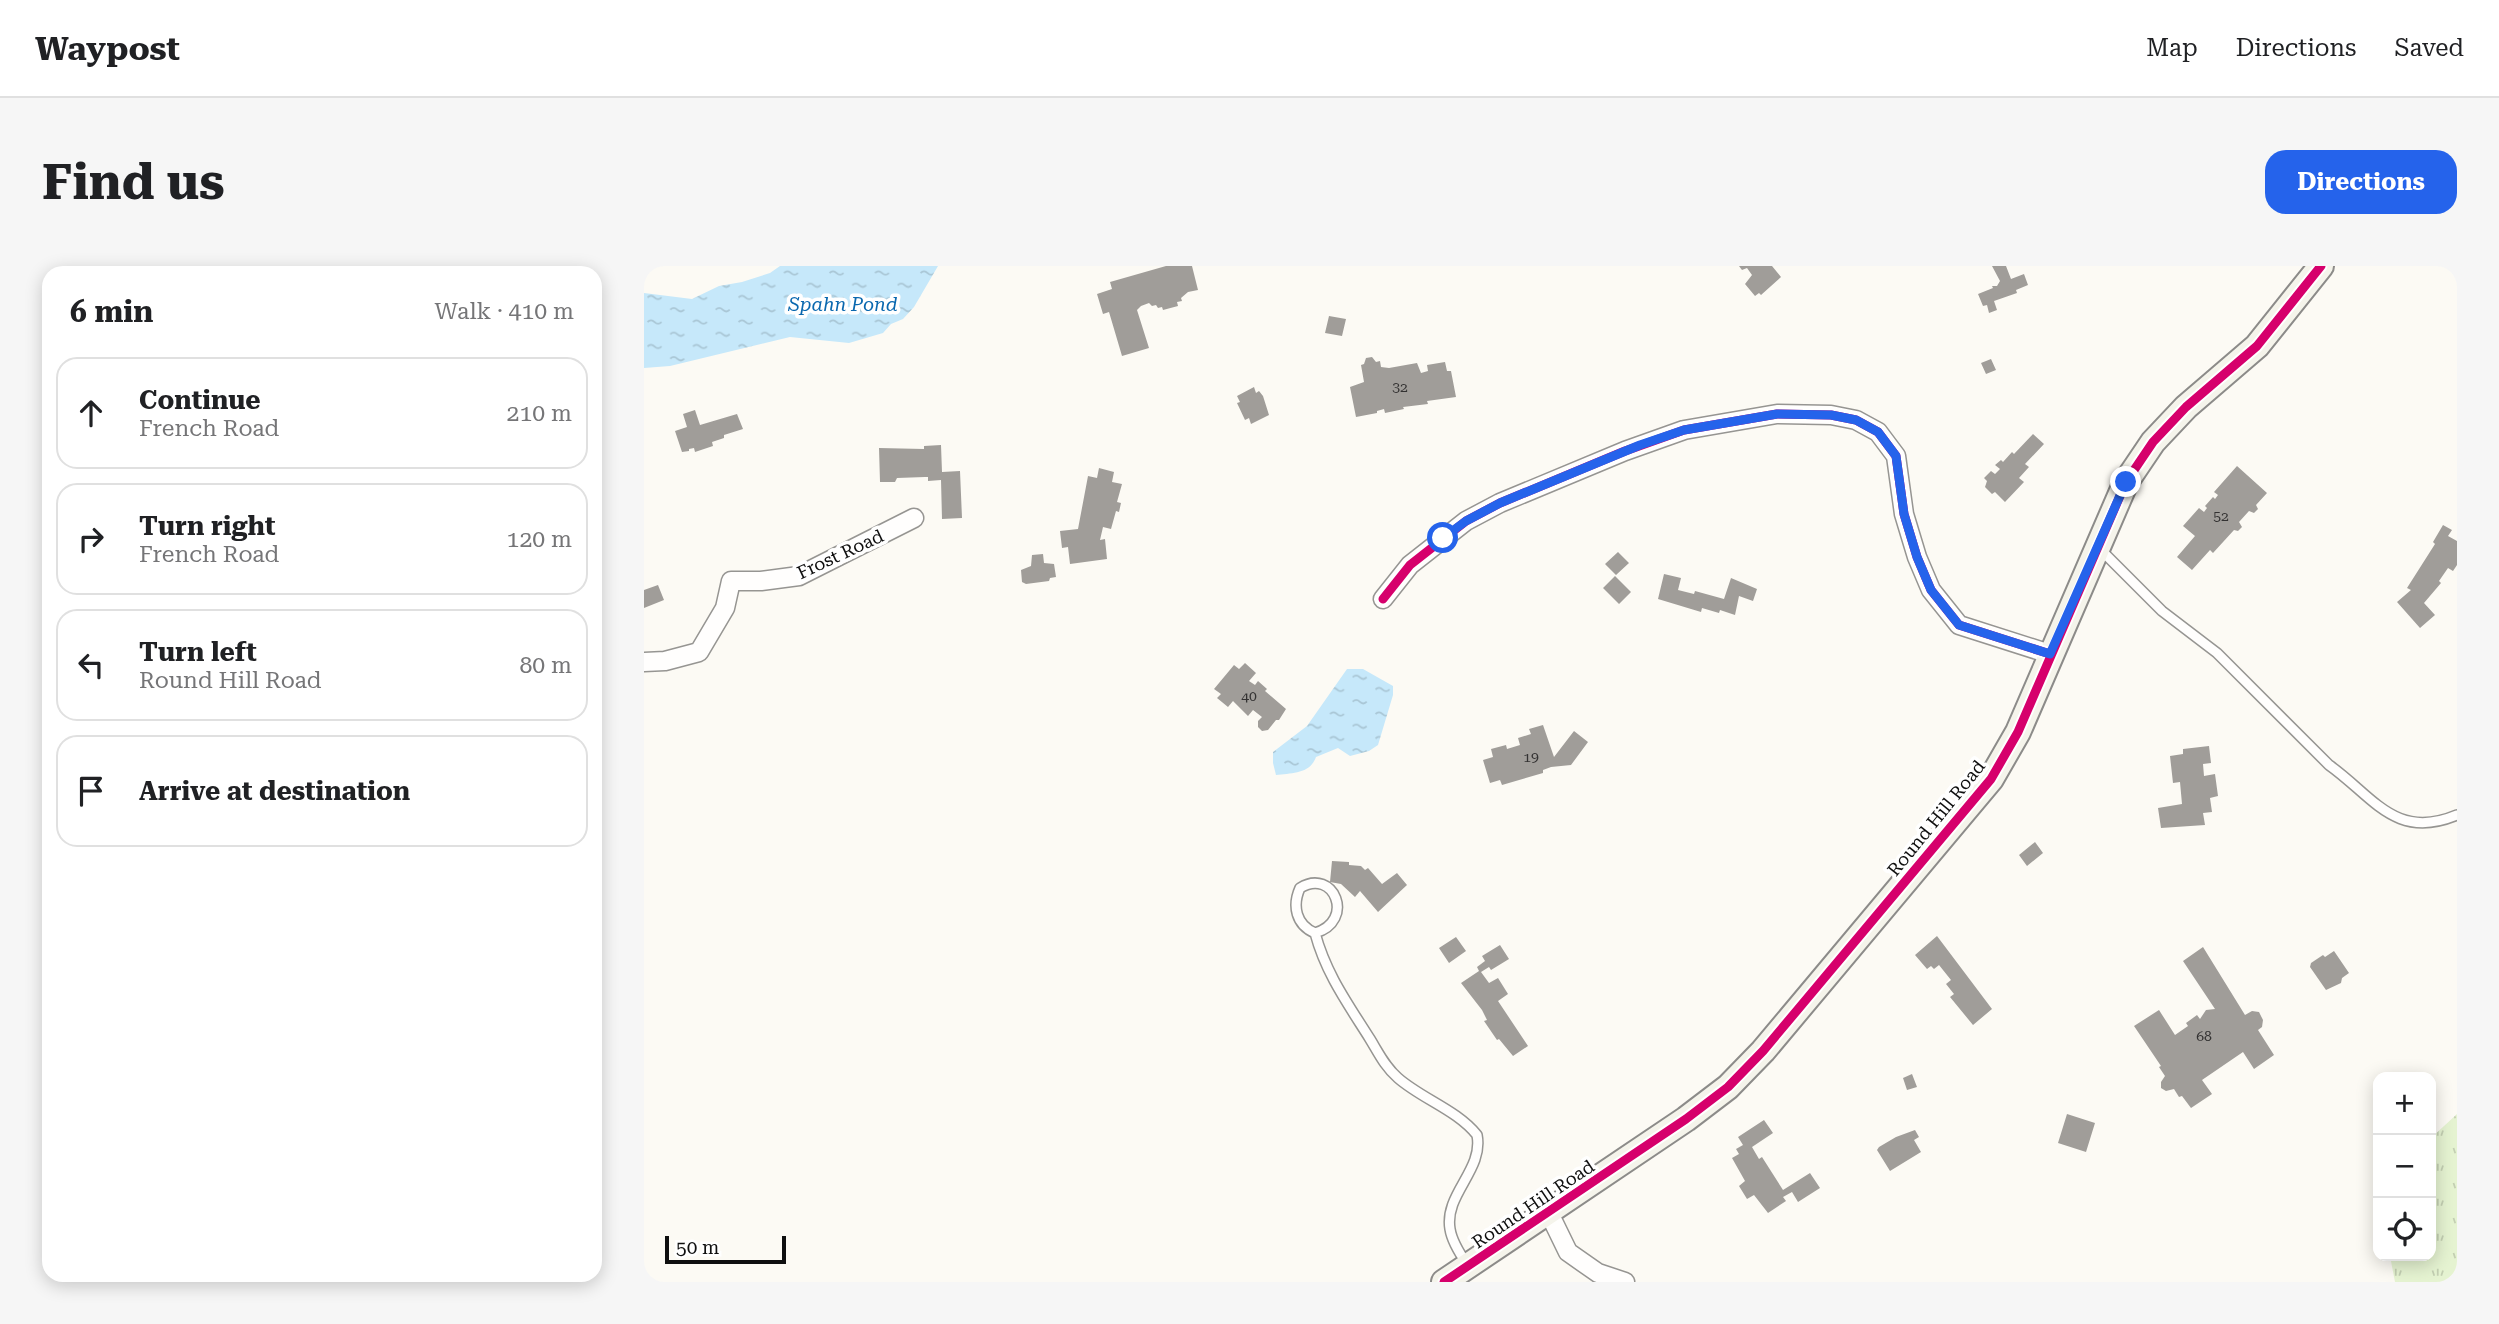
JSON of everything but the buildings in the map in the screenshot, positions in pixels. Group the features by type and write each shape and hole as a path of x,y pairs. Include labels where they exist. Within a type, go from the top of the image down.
{"street":[{"name":"Round Hill Road","path":"1444,1282 1549,1213 1717,1095 1763,1051 1991,779 2018,732 2126,482 2153,442 2186,407 2257,346 2321,266"},
{"path":"1383,599 1410,565 1466,521 1500,503 1625,451 1684,430 1777,414 1831,415 1856,420 1878,432 1896,456 1904,514 1917,557 1931,590 1959,625 2050,654"},
{"name":"Frost Road","path":"644,662 665,662 699,652 725,608 731,581 761,581 799,576 914,519"},
{"path":"1549,1213 1568,1252 1598,1273 1625,1282"}],"lane":[{"path":"2097,547 2162,611 2217,653 2329,765 2350,779 2371,802 2393,817 2412,823 2426,824 2457,815"},
{"path":"1315,882 1326,885 1333,892 1338,909 1334,922 1323,931 1315,933 1306,929 1298,920 1296,904 1300,888 1315,882"},
{"path":"1315,933 1332,982 1383,1062 1397,1078 1477,1135 1478,1152 1452,1206 1450,1218 1452,1237 1468,1266"}],"green space":[{"path":"2457,1114 2457,1282 2395,1282 2391,1261 2436,1261 2436,1133"}],"water":[{"name":"Spahn Pond","path":"780,266 938,266 914,307 903,319 891,324 883,333 849,343 790,337 670,366 644,368 644,293 692,299 719,286 770,273"},
{"path":"1347,669 1363,669 1393,686 1393,695 1378,745 1369,751 1350,756 1338,748 1316,757 1305,770 1276,775 1273,752 1307,726"}],"cycle path":[{"path":"1444,1282 1686,1119 1728,1087 1763,1051 1991,779 2018,732 2126,482 2153,442 2186,407 2257,346 2321,266"},
{"path":"1383,599 1410,565 1466,521 1500,503 1625,451 1684,430 1777,414 1831,415 1856,420 1878,432 1896,456 1904,514 1917,557 1931,590 1959,625 2050,654"}],"route":[{"path":"1443,538 1466,521 1500,503 1640,445 1684,430 1777,414 1831,415 1856,420 1878,432 1896,456 1904,514 1917,557 1931,590 1959,625 2050,654 2126,482"}]}
